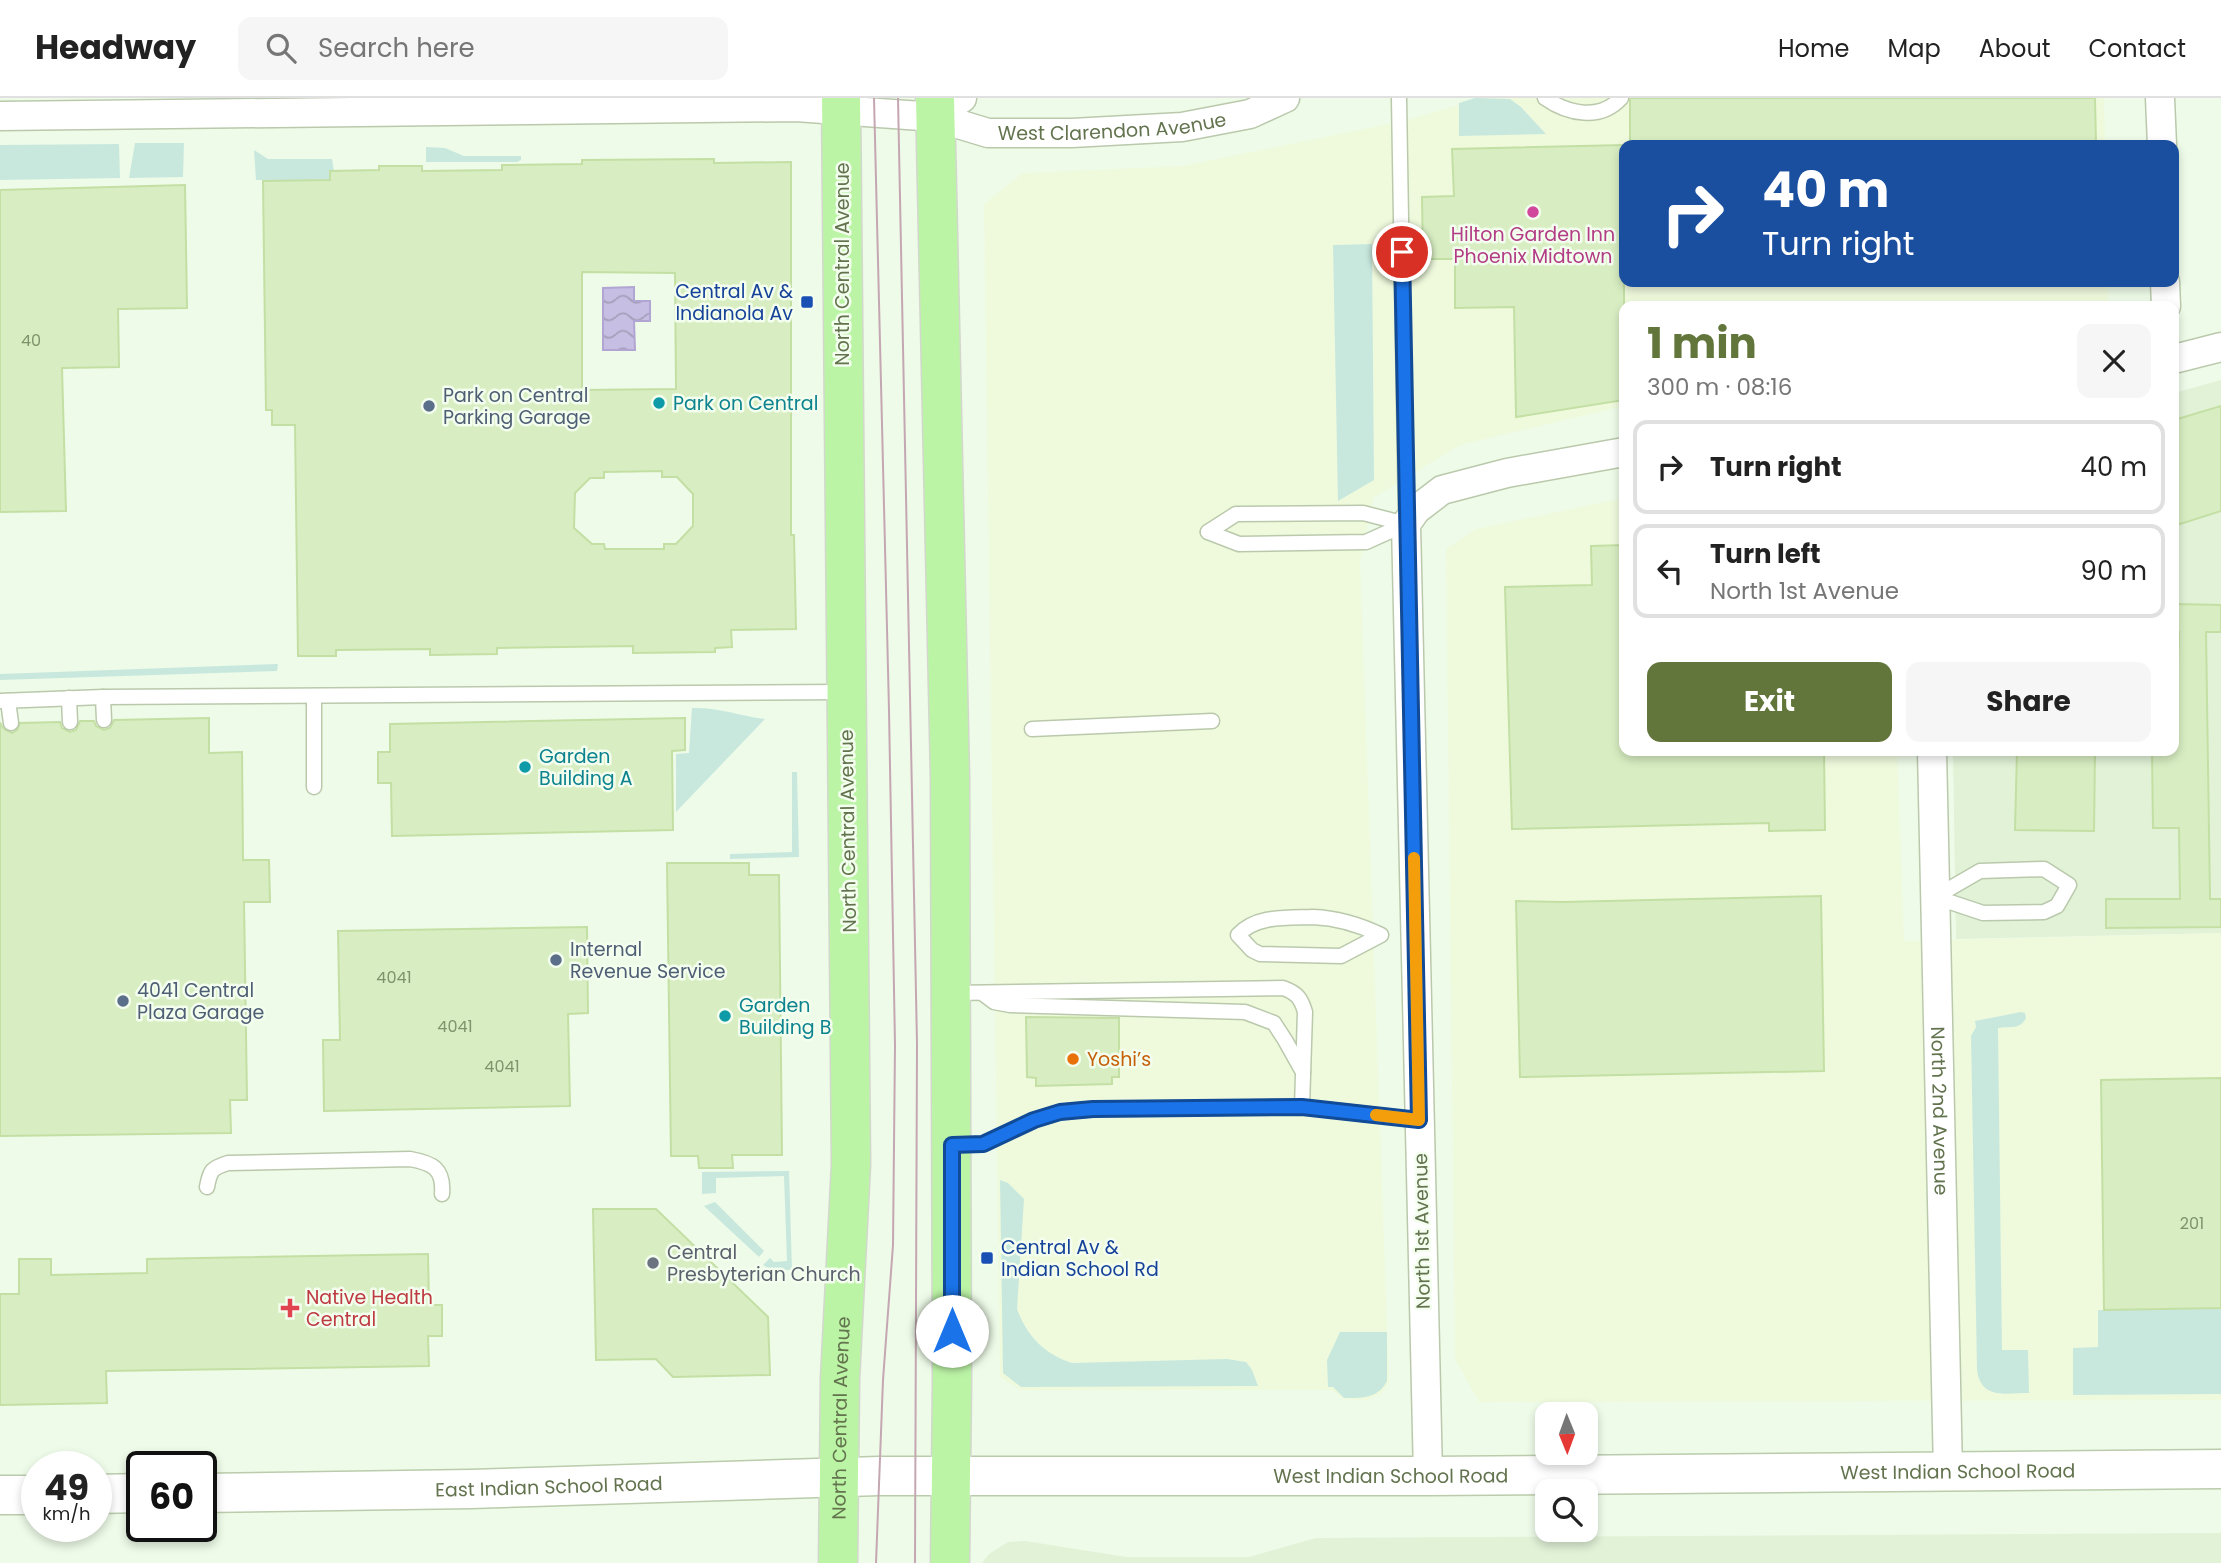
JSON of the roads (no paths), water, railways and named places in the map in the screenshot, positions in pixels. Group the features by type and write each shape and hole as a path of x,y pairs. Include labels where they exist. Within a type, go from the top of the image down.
{"main road":[{"path":"944,104 950,764 967,993 952,1145 950,1563"},
{"name":"North Central Avenue","path":"838,1563 840,1379 851,1164 846,692 852,107"},
{"name":"West Indian School Road","path":"898,1476 1428,1476 2221,1469"},
{"name":"East Indian School Road","path":"217,1493 471,1489 898,1476"},
{"path":"0,1495 21,1495"}],"street":[{"name":"West Clarendon Avenue","path":"0,116 205,106 852,107 944,104 988,133 1085,132 1182,127 1250,114 1285,98"},
{"path":"2160,98 2162,140"},
{"path":"2179,358 2221,347"},
{"path":"1406,524 1416,510 1442,490 1507,474 1619,453"},
{"name":"North 1st Avenue","path":"1406,524 1428,1476"},
{"name":"North 2nd Avenue","path":"1932,756 1948,1472"}],"lane":[{"path":"1399,98 1406,524"},
{"path":"1545,98 1564,110 1582,113 1611,107 1621,98"},
{"path":"1363,513 1406,524 1366,542 1239,544 1208,532 1236,514 1363,513"},
{"path":"11,723 4,701 103,697 846,692"},
{"path":"314,696 314,787"},
{"path":"103,697 104,720"},
{"path":"69,698 70,722"},
{"path":"1032,729 1212,721"},
{"path":"2044,869 2069,885 2057,906 2044,912 1983,914 1935,897 1980,871 2044,869"},
{"path":"1313,917 1360,924 1381,935 1341,956 1312,956 1260,954 1252,950 1238,935 1247,925 1274,918 1313,917"},
{"path":"967,993 1283,988 1301,999 1305,1012 1302,1107"},
{"path":"967,993 1010,1006 1245,1012 1274,1023 1303,1073"},
{"path":"952,1145 983,1144 1034,1120 1093,1109 1302,1107 1419,1120"},
{"path":"207,1187 214,1168 228,1163 410,1159 428,1162 439,1171 443,1182 442,1194"}],"water":[{"path":"634,287 634,301 650,301 650,321 634,321 635,350 603,350 603,288"}],"tram line":[{"path":"874,98 895,1045 893,1245 883,1380 876,1563"},
{"path":"898,98 917,1044 915,1563"}],"place":[{"name":"Hilton Garden Inn Phoenix Midtown","path":"1533,212"},
{"name":"Central Av & Indianola Av","path":"807,302"},
{"name":"Park on Central","path":"659,403"},
{"name":"Park on Central Parking Garage","path":"429,406"},
{"name":"Garden Building A","path":"525,767"},
{"name":"Internal Revenue Service","path":"556,960"},
{"name":"4041 Central Plaza Garage","path":"123,1001"},
{"name":"Garden Building B","path":"725,1016"},
{"name":"Yoshi’s","path":"1073,1059"},
{"name":"Central Av & Indian School Rd","path":"987,1258"},
{"name":"Central Presbyterian Church","path":"653,1263"},
{"name":"Native Health Central","path":"290,1308"}]}
